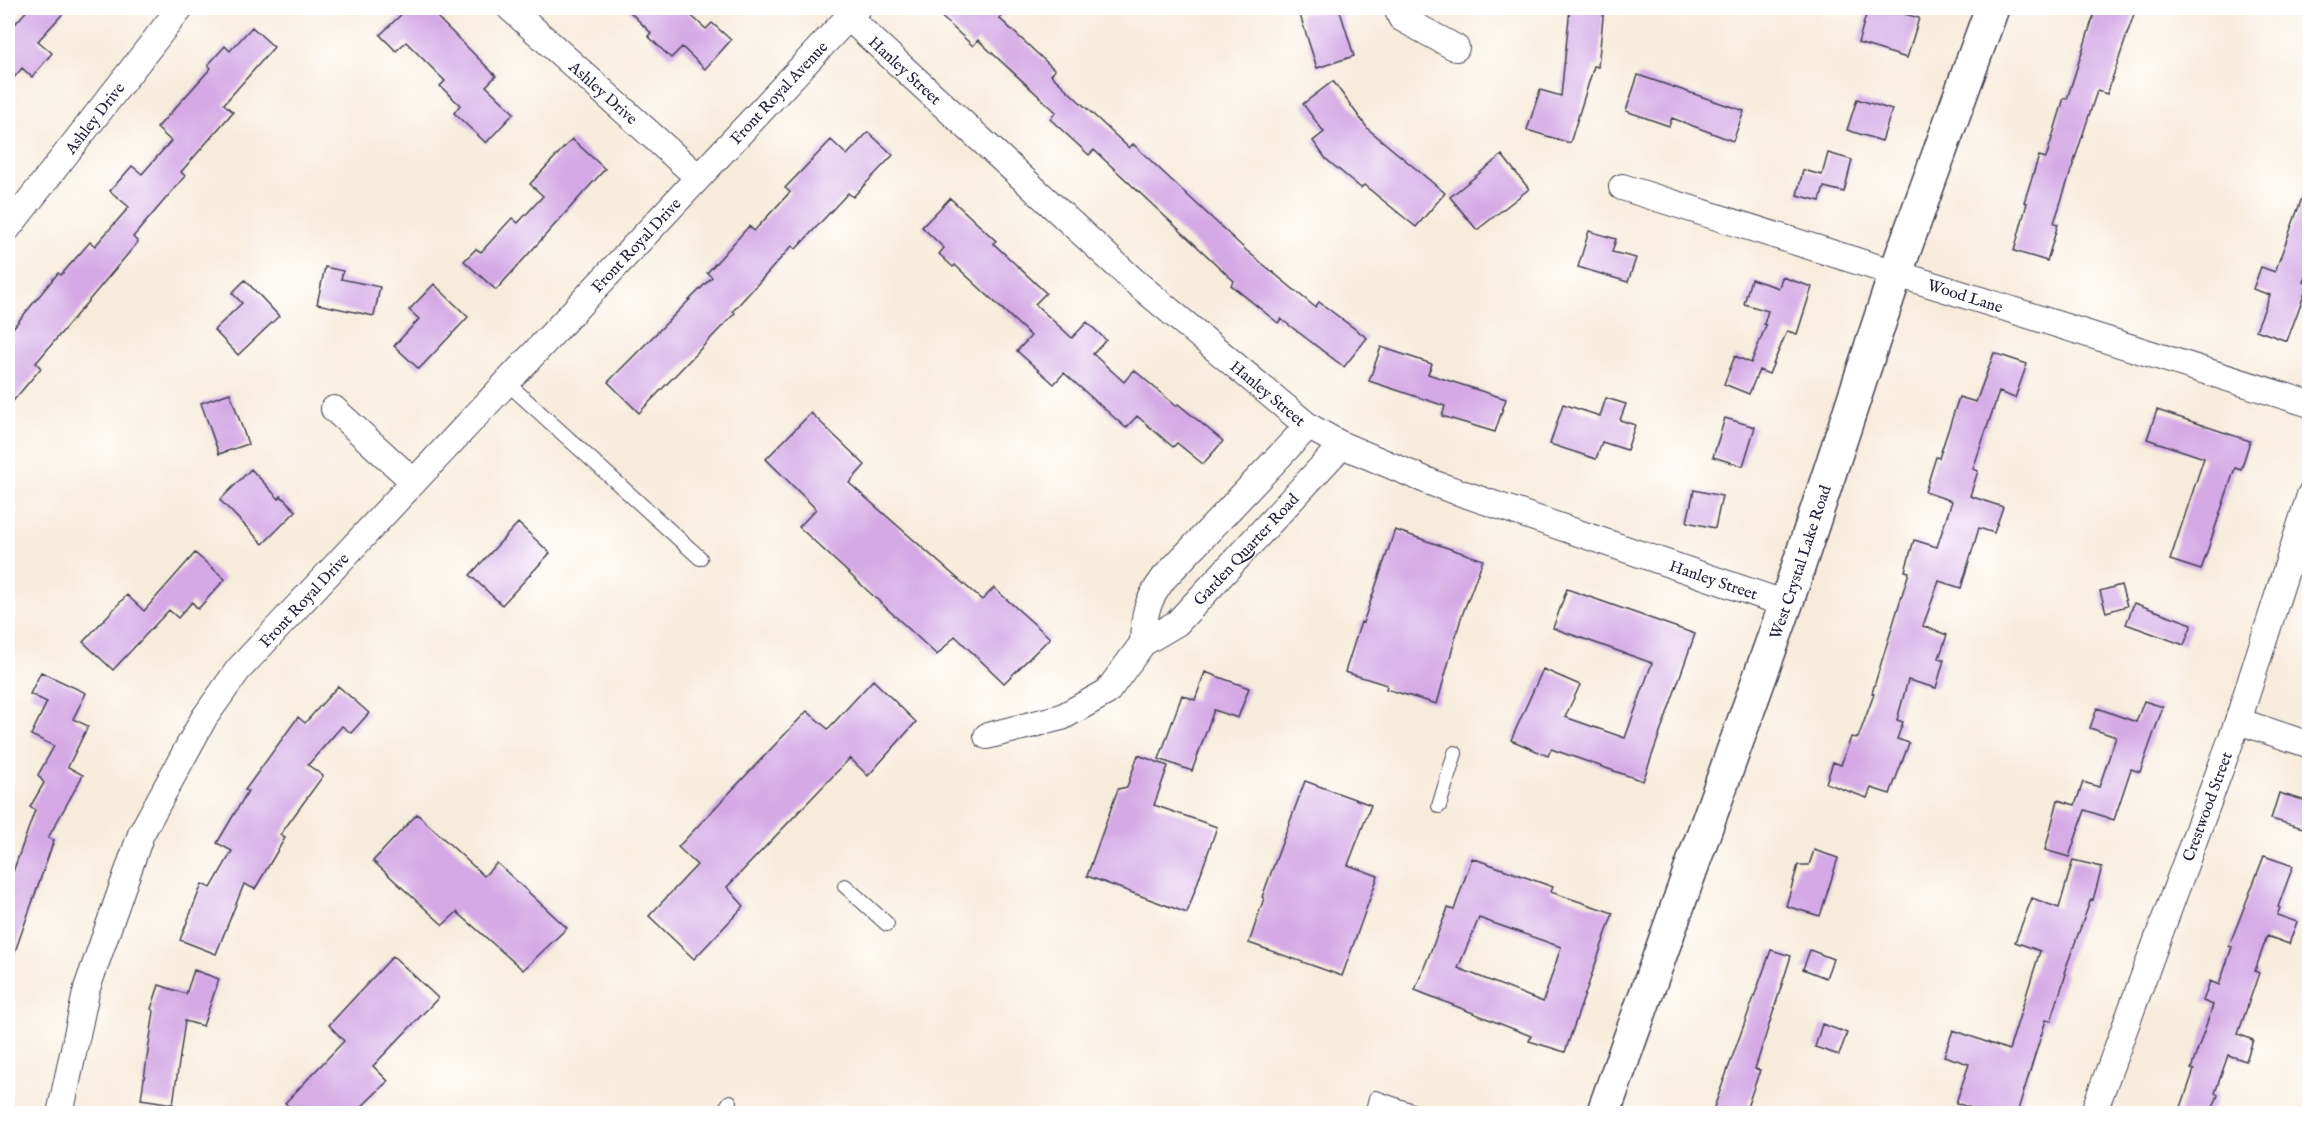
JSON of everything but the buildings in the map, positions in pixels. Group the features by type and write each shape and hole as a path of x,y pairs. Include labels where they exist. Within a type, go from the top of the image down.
{"street":[{"name":"Ashley Drive","path":"8,228 180,8"},
{"name":"Ashley Drive","path":"510,8 698,177"},
{"path":"1397,8 1401,18 1456,48"},
{"name":"West Crystal Lake Road","path":"1603,1113 1786,604 1894,275 1992,8"},
{"name":"Front Royal Avenue","path":"698,177 852,12"},
{"name":"Hanley Street","path":"852,12 1134,281 1308,426 1342,445 1435,483 1786,604"},
{"name":"Front Royal Drive","path":"60,1113 87,988 141,834 204,718 238,670 698,177"},
{"name":"Wood Lane","path":"1622,187 1894,275 2310,404"},
{"path":"334,409 412,481"},
{"path":"1143,643 1144,614 1150,597 1164,578 1308,426"},
{"name":"Garden Quarter Road","path":"987,736 1062,717 1107,692 1143,643 1177,623 1342,445"},
{"name":"Crestwood Street","path":"2093,1113 2238,721 2310,495"},
{"path":"2238,721 2310,745"}],"lane":[{"path":"506,382 700,558"},
{"path":"1439,806 1455,753"},
{"path":"845,886 887,924"},
{"path":"1372,1113 1376,1098 1421,1113"}]}
